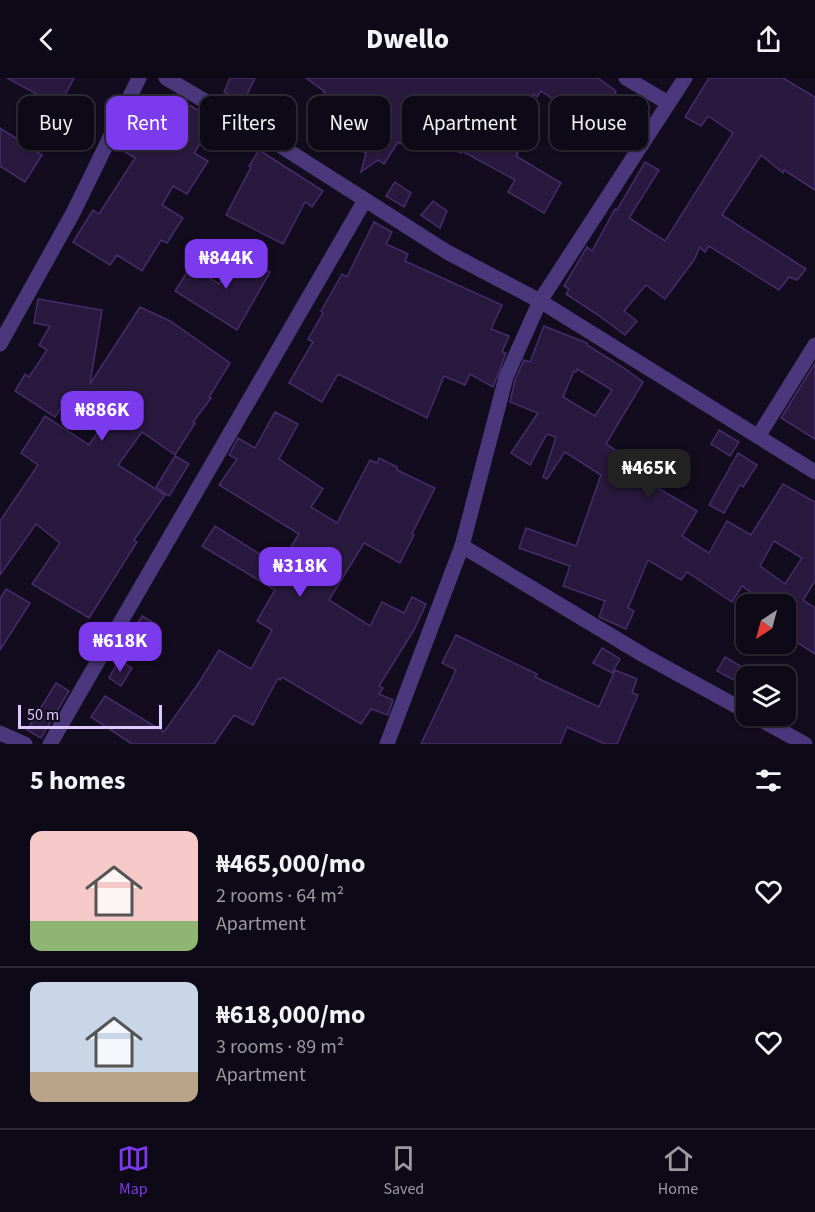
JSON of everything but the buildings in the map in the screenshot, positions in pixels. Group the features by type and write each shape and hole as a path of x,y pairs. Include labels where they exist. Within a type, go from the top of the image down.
{"street":[{"path":"0,344 73,213 139,78"},
{"path":"166,78 276,143 447,252 540,301 759,435 815,472"},
{"path":"626,78 669,103"},
{"path":"387,744 462,546 506,377 540,301 685,78"},
{"path":"50,744 365,200"},
{"path":"759,435 815,345"},
{"path":"462,546 645,656 736,706"},
{"path":"772,726 805,744"},
{"path":"0,733 25,744"}]}
